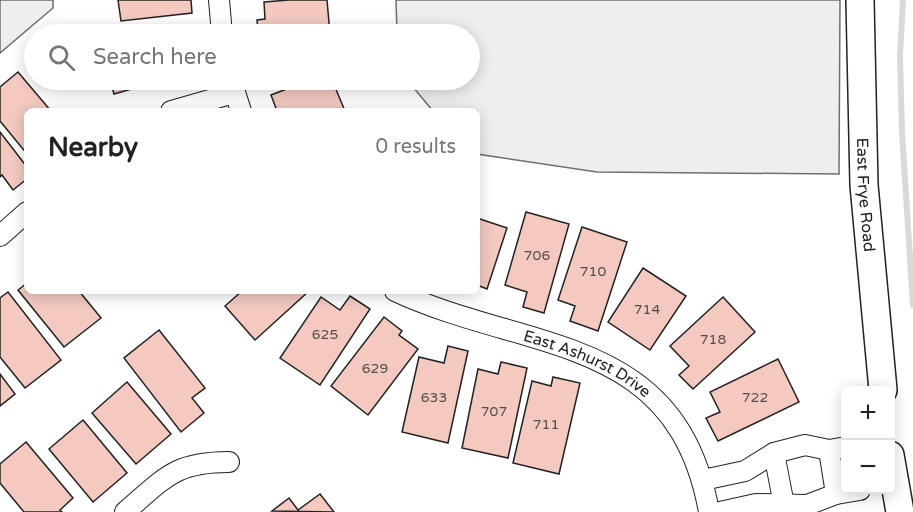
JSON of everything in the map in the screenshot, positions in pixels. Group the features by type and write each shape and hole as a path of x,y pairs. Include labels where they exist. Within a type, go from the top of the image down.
{"street":[{"path":"219,0 221,24"},
{"name":"East Frye Road","path":"860,0 864,185 883,386"},
{"path":"182,108 235,94"},
{"path":"0,236 24,215"},
{"name":"East Ashurst Drive","path":"402,294 428,306 570,348 610,365 640,384 669,412 688,441 703,480 709,512"},
{"path":"703,480 746,471 774,453 805,445 837,448 836,494"},
{"path":"774,453 784,505"},
{"path":"125,512 172,472 201,462 230,462"},
{"path":"895,491 900,512"},
{"path":"720,512 756,504 807,505 841,493"}],"shaded area":[{"path":"0,0 53,0 53,8 34,24 24,24 24,33 0,53"},
{"path":"396,0 840,0 839,174 597,172 480,154 480,108 430,108 415,90 480,90 480,24 397,24"}],"building":[{"path":"118,0 191,0 192,13 121,21"},
{"path":"327,0 329,24 257,24 257,20 265,19 264,2"},
{"path":"18,72 24,79 24,90 33,90 48,108 24,108 24,150 0,121 0,87"},
{"path":"113,90 128,90 114,94"},
{"path":"284,90 336,90 344,108 276,108 271,95"},
{"path":"0,132 24,163 24,181 13,190 2,175 0,177"},
{"path":"526,212 569,224 544,313 523,307 527,292 505,285"},
{"path":"480,219 507,228 487,289 480,286"},
{"path":"582,227 627,242 598,331 570,321 575,306 558,300"},
{"path":"643,268 686,296 650,350 608,322"},
{"path":"24,285 24,294 81,294 101,318 64,347 18,290"},
{"path":"8,292 61,360 25,388 0,357 0,298"},
{"path":"239,294 306,294 255,340 225,306"},
{"path":"350,296 370,309 320,385 280,358 321,297 340,310"},
{"path":"723,297 755,332 693,389 679,375 689,366 670,346"},
{"path":"384,317 402,331 399,335 418,349 368,415 331,386"},
{"path":"159,330 205,388 192,398 204,413 181,432 124,358"},
{"path":"448,346 468,351 448,443 402,432 419,357 444,363"},
{"path":"778,359 799,402 718,441 706,418 720,412 710,392"},
{"path":"501,362 527,368 508,458 462,448 478,369 498,374"},
{"path":"0,374 15,394 0,406"},
{"path":"553,377 580,383 559,474 513,463 532,381 551,386"},
{"path":"127,382 171,434 136,464 92,413"},
{"path":"83,420 127,473 93,502 49,449"},
{"path":"26,442 73,498 60,510 62,512 24,512 0,483 0,464"},
{"path":"320,494 334,512 272,511 289,498 298,510"}],"waterway":[{"path":"903,0 900,56 902,132 913,305"}]}
